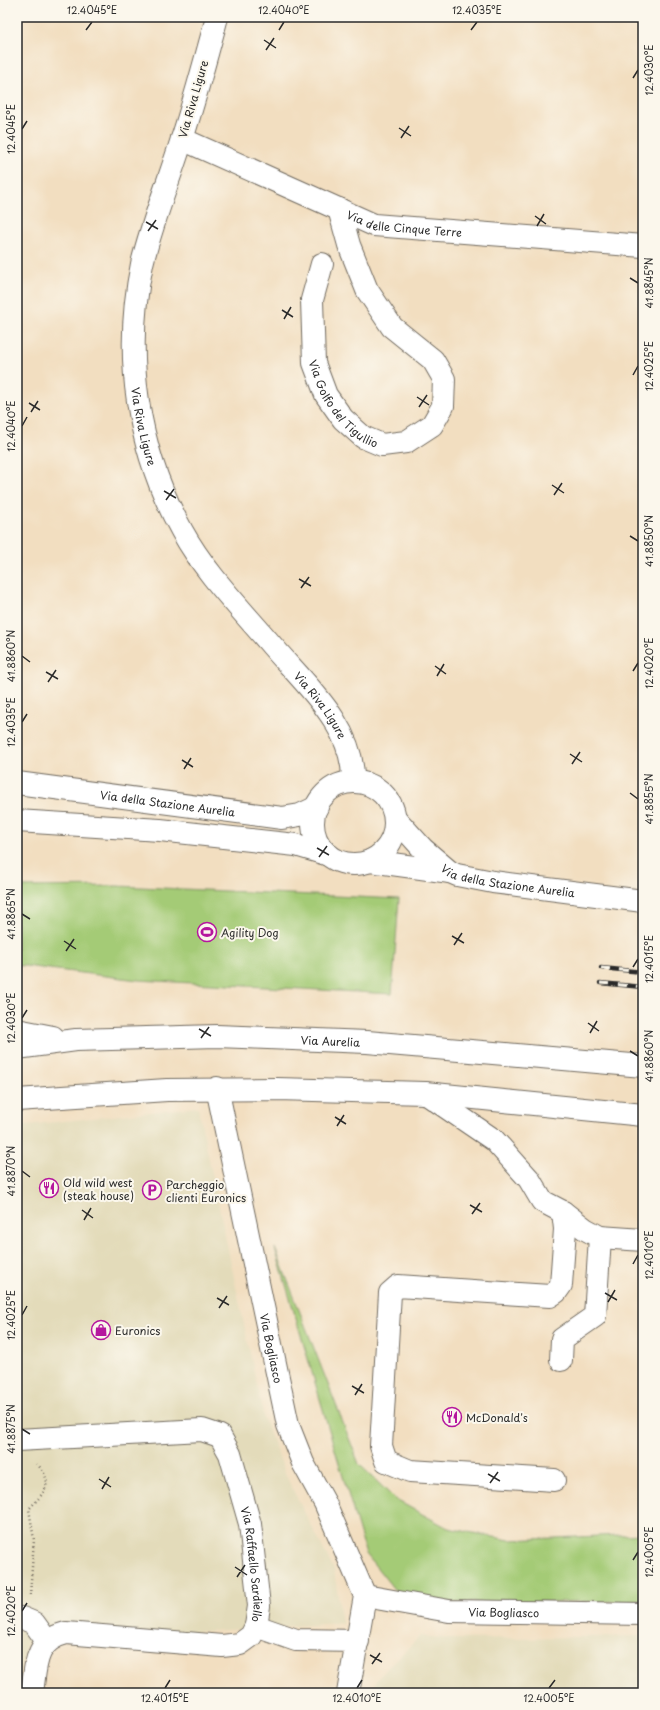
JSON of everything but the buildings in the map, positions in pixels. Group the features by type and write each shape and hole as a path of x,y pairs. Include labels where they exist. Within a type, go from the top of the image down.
{"main road":[{"name":"Via Riva Ligure","path":"217,17 182,139 143,263 135,305 133,343 134,374 145,439 168,505 183,533 201,561 313,694 338,726 348,751 353,771 353,782"},
{"name":"Via delle Cinque Terre","path":"182,139 374,224 643,246"},
{"name":"Via Golfo del Tigullio","path":"322,264 312,300 312,308 314,363 326,395 343,418 364,437 382,445 406,442 432,425 443,406 444,379 432,360 392,327 367,290 349,245 339,209"},
{"path":"17,821 160,830 296,845 329,855 342,862 356,864 370,861 382,854 391,842 395,829 394,818 389,802 380,791 367,784 353,782 342,784 332,789 323,797 317,807 314,818 314,829 317,840 323,850 329,855"},
{"name":"Via della Stazione Aurelia","path":"17,784 282,818 300,815 317,807"},
{"name":"Via della Stazione Aurelia","path":"394,818 423,849 450,872 493,882 643,901"},
{"path":"370,861 450,872"},
{"path":"17,1030 76,1040"},
{"name":"Via Aurelia","path":"17,1048 76,1040 217,1036 367,1042 643,1066"},
{"path":"17,1100 218,1088 425,1093 643,1115"},
{"name":"Via Bogliasco","path":"218,1088 288,1425 303,1463 325,1503 365,1596 449,1611 643,1614"},
{"path":"425,1093 494,1140 529,1179 542,1201 563,1212 585,1229 600,1237 643,1240"},
{"path":"554,1480 410,1471 386,1461 381,1446 390,1293 398,1286 541,1297 550,1296 556,1292 561,1285 565,1229 563,1212"},
{"path":"561,1360 562,1339 595,1316 600,1237"},
{"name":"Via Raffaello Sardiello","path":"18,1440 202,1430 220,1436 230,1454 250,1524 259,1606 256,1626 251,1636 240,1644 222,1646 66,1633 47,1641"},
{"path":"348,1693 365,1596"},
{"path":"19,1619 34,1624 47,1641 37,1658 32,1693"},
{"path":"256,1626 296,1640 358,1641"}],"path":[{"path":"18,1440 32,1461 44,1473 47,1481 45,1490 40,1498 29,1509 34,1540 29,1602 19,1619"}],"shaded area":[{"path":"198,1107 264,1419 288,1480 334,1570 342,1623 27,1642 17,1685 17,1126"},
{"path":"420,1636 453,1639 643,1636 643,1693 374,1693 376,1680"}],"green space":[{"name":"Agility Dog","path":"118,886 399,899 392,994 138,980 17,965 17,887"},
{"path":"275,1248 359,1464 396,1500 448,1528 509,1540 643,1534 643,1601 405,1603 366,1554"}],"railway":[{"path":"601,968 643,972"},
{"path":"600,983 643,987"}],"place":[{"name":"Agility Dog","path":"207,932"},
{"name":"Old wild west (steak house)","path":"49,1188"},
{"name":"Parcheggio clienti Euronics","path":"152,1190"},
{"name":"Euronics","path":"101,1330"},
{"name":"McDonald's","path":"452,1417"}]}
